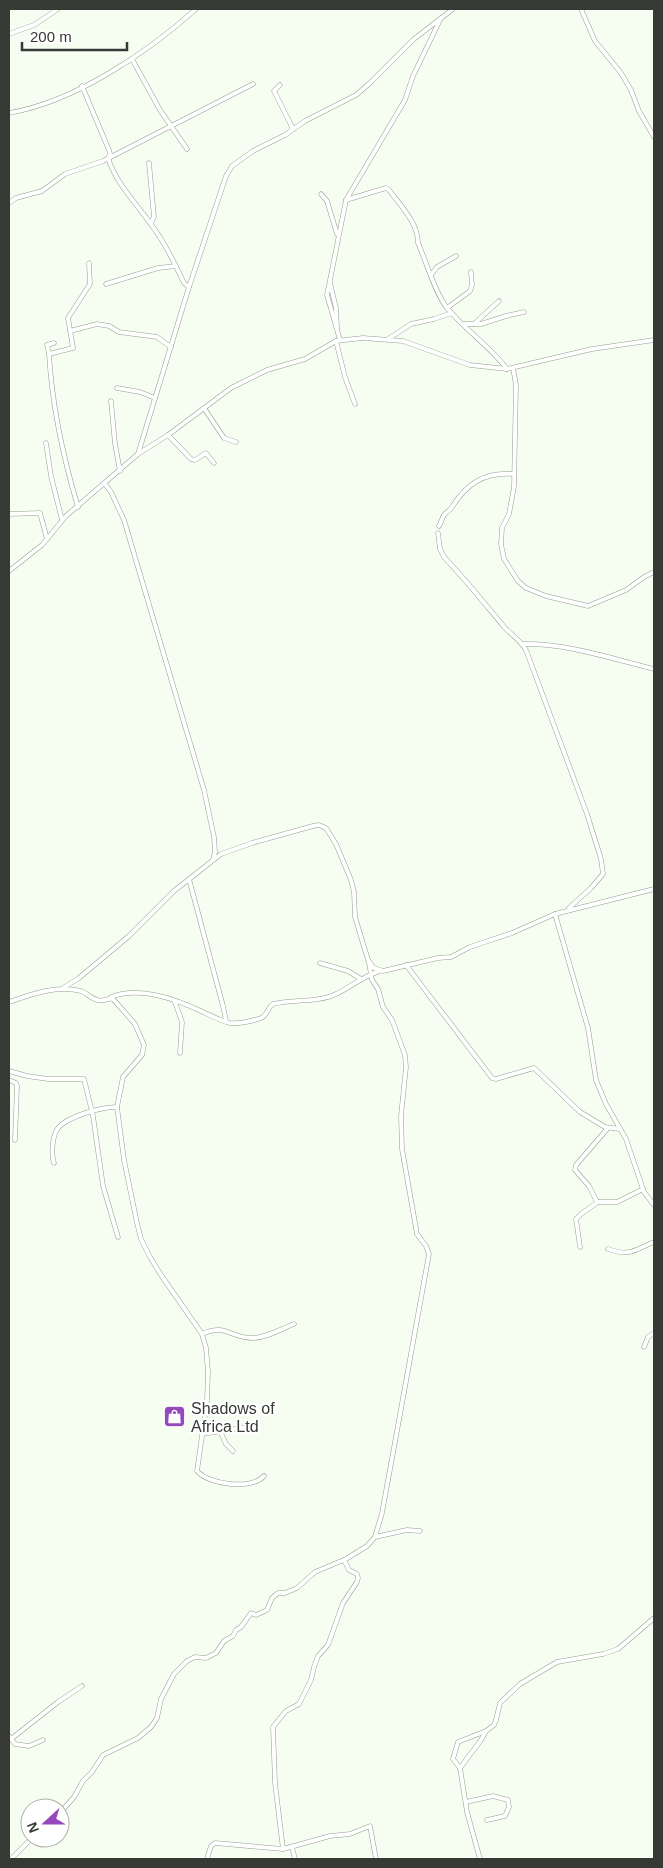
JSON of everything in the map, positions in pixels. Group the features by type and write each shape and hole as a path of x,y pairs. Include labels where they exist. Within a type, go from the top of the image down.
{"street":[{"path":"9,34 34,26 58,9"},
{"path":"9,113 37,107 132,60 196,9"},
{"path":"138,454 189,287 232,166 248,154 305,121 356,96 414,39 453,9"},
{"path":"581,9 595,41 621,73 654,137"},
{"path":"355,404 345,377 337,330 327,295 346,200 405,100 413,76 441,18"},
{"path":"132,60 160,110 187,149"},
{"path":"9,203 15,198 42,191 68,172 108,158 253,84"},
{"path":"280,84 274,91 293,129"},
{"path":"82,86 109,150 108,158 128,194 151,223 165,245 184,283 189,287"},
{"path":"149,163 154,217 151,223"},
{"path":"346,200 378,189 388,189 404,209 418,234 418,243 440,298 447,308 482,344 497,356 507,369"},
{"path":"321,194 330,208 338,236"},
{"path":"431,274 440,265 456,256"},
{"path":"49,354 73,348 69,316 90,284 89,263"},
{"path":"106,284 158,268 176,266"},
{"path":"447,308 470,291 472,285 471,272"},
{"path":"474,324 499,301"},
{"path":"464,324 485,324 524,312"},
{"path":"388,339 411,324 452,313"},
{"path":"70,331 97,324 108,326 119,332 157,337 171,347"},
{"path":"9,571 48,539 62,520 138,454 238,384 279,366 305,359 338,340 363,338 403,341 470,365 507,369 592,349 654,340"},
{"path":"54,343 47,345 50,376 62,444 78,507"},
{"path":"513,368 516,385 514,487 507,519 502,528 501,544 506,564 522,586 546,596 588,606 626,590 654,572"},
{"path":"117,388 140,392 155,398"},
{"path":"110,401 120,471"},
{"path":"204,408 224,438 236,442"},
{"path":"168,434 191,459 194,460 206,454 214,463"},
{"path":"46,443 51,476 62,520"},
{"path":"439,526 443,516 451,510 456,502 477,481 494,474 513,474"},
{"path":"105,484 111,492 124,520 202,784 214,837 213,860"},
{"path":"9,514 40,513 48,539"},
{"path":"438,533 440,549 444,557 482,598 504,626 523,644 548,706 601,859 603,874 600,879 567,910"},
{"path":"523,644 558,647 654,669"},
{"path":"9,1002 63,988 76,981 174,891 226,851 308,827 319,825 326,828 336,844 351,880 354,892 355,917 369,963 370,974 383,1007 395,1028 405,1055 406,1071 401,1116 402,1149 417,1234 426,1246 428,1254 382,1513 375,1537 367,1546 344,1560 315,1572 297,1588 284,1594 278,1593 272,1598 267,1610 256,1615 251,1613 242,1626 210,1657 194,1658 185,1662 170,1681 161,1700 160,1712 150,1727 138,1738 103,1755 92,1772 83,1781 70,1802"},
{"path":"188,880 226,1021"},
{"path":"63,988 84,992 97,1000 120,994 148,993 191,1006 226,1021 236,1023 260,1018 267,1013 271,1004 334,995 370,974 438,958 454,957 470,948 512,933 555,914 654,889"},
{"path":"555,914 588,1028 596,1080 606,1104 628,1144 642,1189 654,1205"},
{"path":"320,963 348,970 361,979"},
{"path":"369,963 374,968 383,971"},
{"path":"406,966 492,1078 496,1079 535,1068 575,1108 608,1128 620,1129"},
{"path":"109,998 116,1001 135,1024 144,1045 142,1055 122,1077 117,1107 130,1194 142,1239 161,1275 202,1334 206,1348 208,1372 207,1401 197,1470 199,1474 216,1481 239,1485 257,1482 264,1476"},
{"path":"175,1002 182,1022 180,1053"},
{"path":"9,1071 48,1079 82,1078 92,1111 105,1196 118,1237"},
{"path":"9,1080 16,1083 17,1086 15,1140"},
{"path":"54,1163 54,1144 58,1129 73,1118 92,1111 117,1107"},
{"path":"598,1202 589,1186 574,1168 608,1128"},
{"path":"580,1247 576,1220 581,1214 598,1202 616,1202 642,1189"},
{"path":"608,1249 618,1253 629,1254 654,1242"},
{"path":"202,1334 219,1329 242,1337 254,1338 294,1324"},
{"path":"644,1347 648,1337 654,1333"},
{"path":"202,1434 248,1427"},
{"path":"220,1431 226,1444 233,1451"},
{"path":"375,1537 407,1530 420,1531"},
{"path":"283,1849 275,1784 273,1727 286,1711 298,1704 312,1680 318,1656 330,1641 346,1596 357,1582 357,1574 349,1570 344,1560"},
{"path":"460,1768 486,1731 495,1722 500,1703 520,1684 557,1662 603,1654 618,1649 654,1618"},
{"path":"43,1740 29,1746 15,1744 10,1737 82,1686"},
{"path":"480,1859 460,1768 453,1758 458,1742 486,1731"},
{"path":"466,1802 493,1796 508,1800 509,1808 505,1816 486,1820"},
{"path":"208,1859 212,1846 215,1844 283,1849 330,1836 350,1834 370,1826 376,1859"},
{"path":"292,1846 295,1859"},
{"path":"11,1859 22,1848"}],"place":[{"name":"Shadows of Africa Ltd","path":"175,1417"}]}
